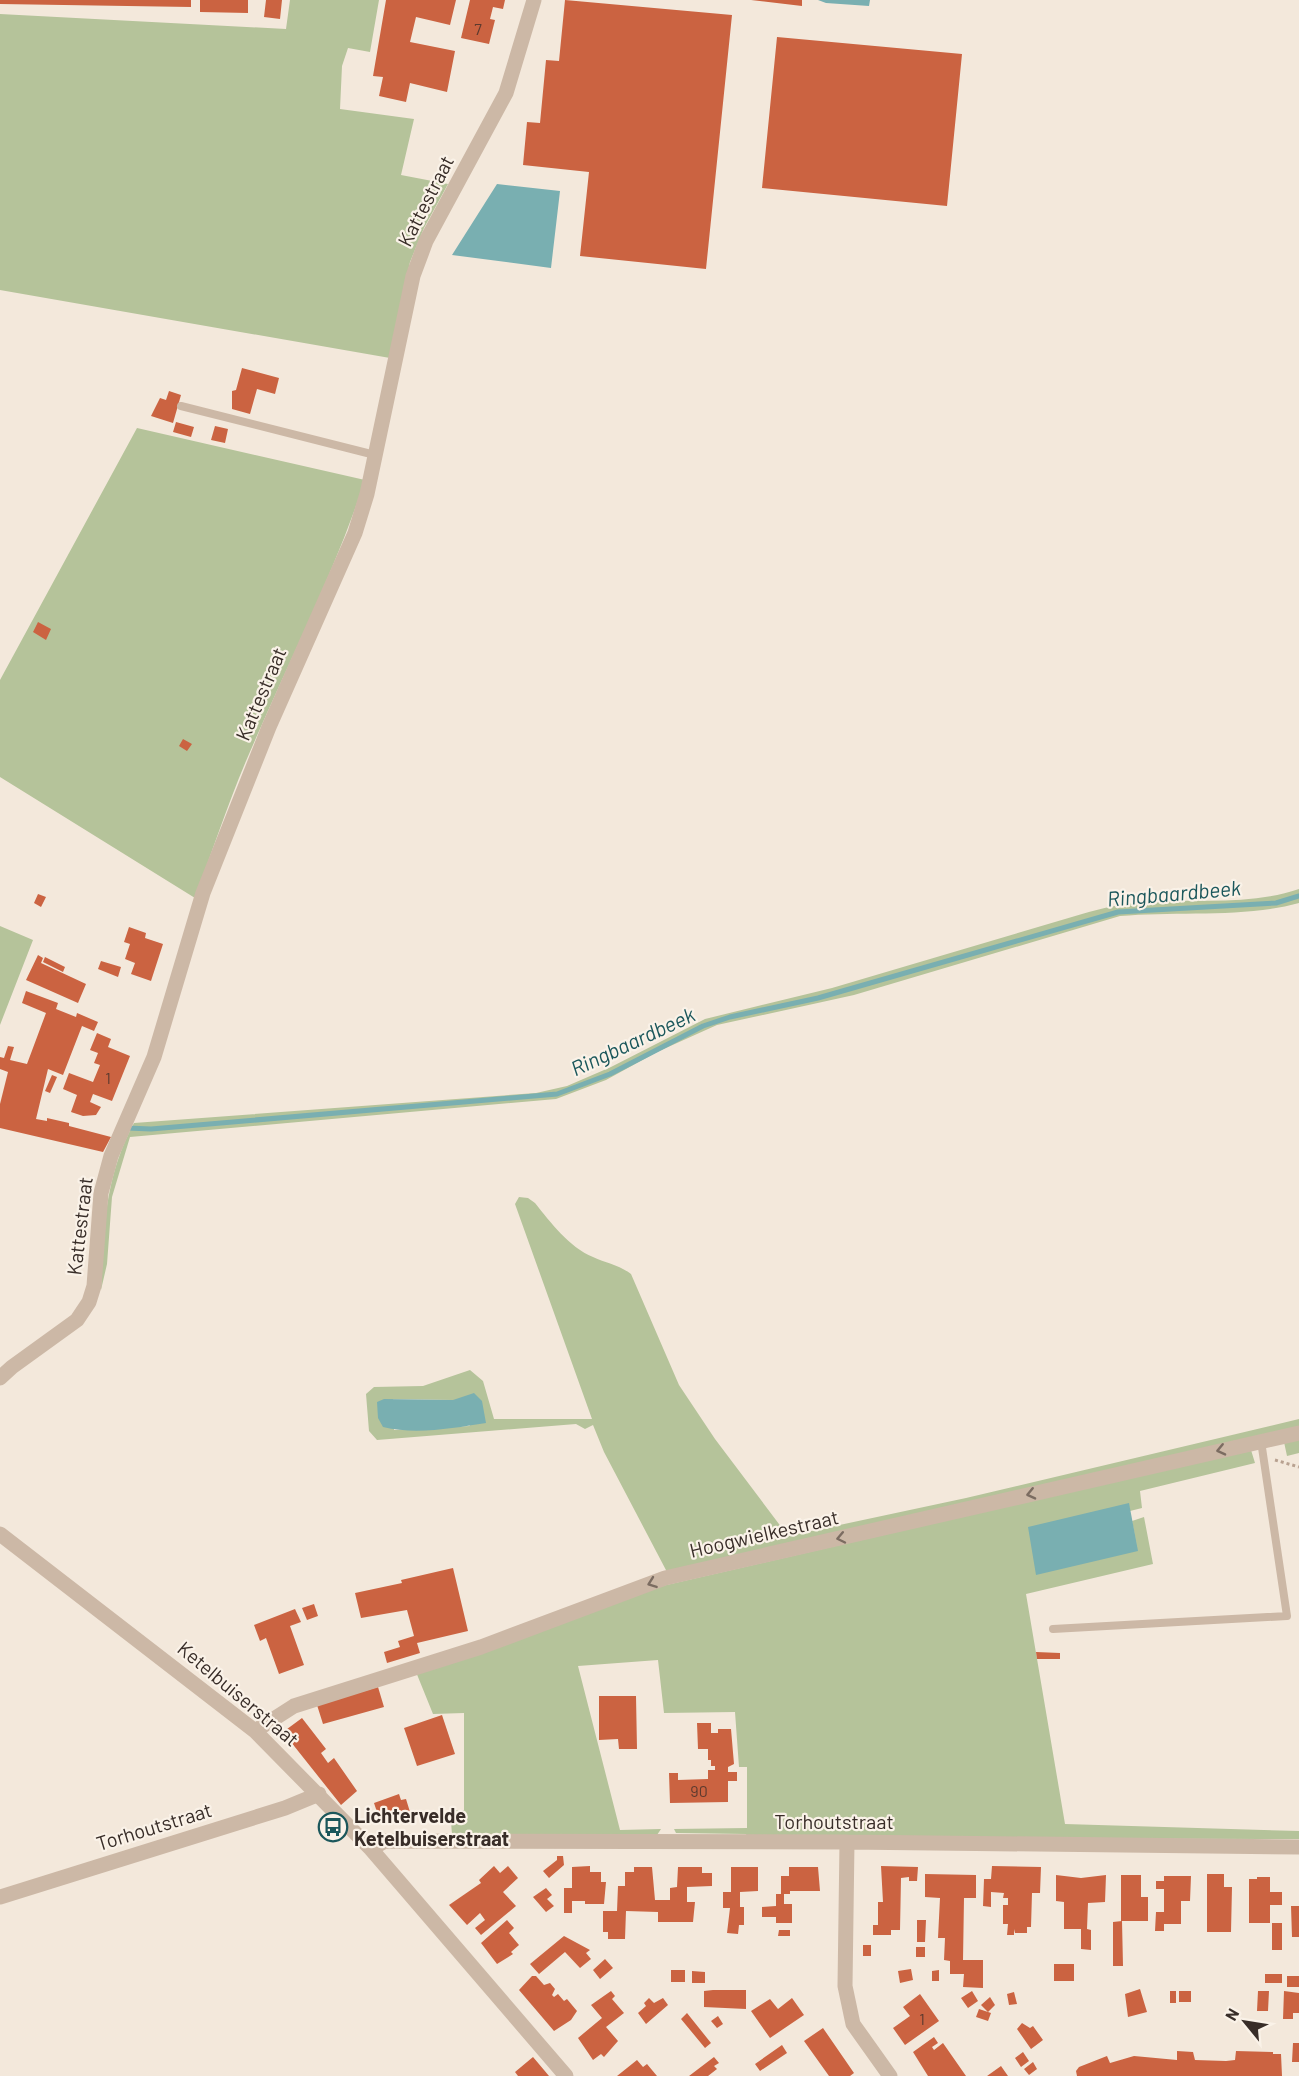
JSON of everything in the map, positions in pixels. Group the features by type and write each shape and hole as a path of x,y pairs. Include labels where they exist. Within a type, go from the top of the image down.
{"street":[{"name":"Kattestraat","path":"0,1378 78,1320 89,1302 94,1286 101,1193 111,1156 154,1057 202,893 269,727 355,533 367,494 413,276 430,233 506,93 534,0"},
{"name":"Hoogwielkestraat","path":"255,1731 294,1706 481,1647 665,1578 1262,1448 1299,1433"},
{"name":"Ketelbuiserstraat","path":"0,1534 255,1731 319,1794 370,1849 566,2076"},
{"name":"Torhoutstraat","path":"0,1897 285,1808 319,1794"},
{"name":"Torhoutstraat","path":"370,1849 385,1840 1299,1847"},
{"path":"847,1842 845,1986 852,2024 890,2076"}],"lane":[{"path":"181,406 375,455"},
{"path":"1053,1629 1287,1616 1262,1448"}],"path":[{"path":"1262,1448 1287,1466 1299,1467"}],"green space":[{"path":"290,0 379,0 370,52 348,48 342,66 340,109 414,119 401,175 448,184 424,228 410,262 390,358 0,290 0,14 286,29"},
{"path":"137,428 365,480 339,552 239,778 195,898 0,777 0,680"},
{"path":"1299,889 1299,903 1278,908 1256,911 1120,916 854,995 717,1025 657,1052 606,1080 556,1099 130,1137 112,1197 107,1264 101,1290 107,1204 117,1163 134,1123 536,1093 567,1086 611,1067 705,1019 832,988 1090,912 1138,903 1261,898"},
{"path":"0,926 33,940 0,1025"},
{"path":"519,1197 528,1198 561,1234 584,1253 631,1274 679,1385 715,1439 788,1536 966,1498 1299,1419 1299,1428 667,1572 604,1452 593,1425 585,1429 576,1424 377,1440 369,1431 366,1394 374,1387 423,1386 470,1370 483,1381 494,1419 592,1419 515,1204","holes":["393,1399 453,1400 470,1426 394,1430"]},
{"path":"1299,1438 1299,1453 1287,1456 1284,1442"},
{"path":"1251,1450 1255,1463 1140,1491 1142,1508 1130,1511 1128,1503 1138,1551 1132,1521 1144,1517 1153,1564 1026,1594 1065,1824 1299,1831 1299,1839 747,1838 746,1834 676,1833 674,1829 747,1828 747,1767 739,1767 735,1712 664,1713 658,1660 578,1666 620,1830 661,1829 657,1835 452,1834 450,1810 464,1810 464,1713 433,1714 416,1672 649,1589"}],"water":[{"path":"818,0 870,0 869,6 826,3"},
{"path":"497,184 560,191 551,268 452,255"},
{"path":"474,1393 482,1401 486,1423 435,1430 409,1430 383,1427 378,1418 377,1402 384,1399 453,1400"},
{"path":"1129,1503 1138,1551 1036,1575 1028,1527"}],"building":[{"path":"0,0 191,0 191,7 0,4"},
{"path":"200,0 248,0 248,13 200,12"},
{"path":"266,0 282,0 280,19 264,17"},
{"path":"386,0 456,0 450,25 416,17 410,42 455,51 447,92 410,83 406,102 379,96 383,77 373,76"},
{"path":"470,0 505,0 503,9 493,7 490,19 495,20 489,44 461,38"},
{"path":"565,0 732,15 706,269 580,256 589,172 523,165 527,122 540,123 546,60 559,61"},
{"path":"751,0 802,0 802,6"},
{"path":"777,37 962,54 947,206 762,188"},
{"path":"242,368 279,378 275,394 257,389 250,414 232,409 232,391 236,390"},
{"path":"169,391 181,395 173,423 151,416 160,398 166,400"},
{"path":"176,422 194,427 191,437 173,432"},
{"path":"215,426 228,429 225,443 211,440"},
{"path":"38,622 51,629 46,640 33,632"},
{"path":"183,739 192,744 187,751 179,746"},
{"path":"38,894 46,897 41,907 34,903"},
{"path":"129,927 146,933 145,938 163,944 151,981 131,974 135,963 125,959 130,944 124,942"},
{"path":"38,955 43,958 41,963 86,984 78,1003 26,980"},
{"path":"45,957 65,967 63,972 43,962"},
{"path":"101,961 121,967 118,977 98,969"},
{"path":"26,991 58,1003 56,1009 76,1017 77,1013 98,1022 94,1031 82,1026 63,1075 48,1069 36,1119 47,1121 47,1118 69,1123 69,1126 111,1137 103,1152 0,1128 0,1104 8,1072 0,1069 0,1057 4,1058 8,1046 14,1047 10,1060 27,1064 46,1013 22,1003"},
{"path":"97,1033 111,1039 108,1047 130,1056 112,1101 93,1094 90,1102 101,1107 96,1115 83,1116 71,1112 77,1095 63,1089 69,1073 93,1082 100,1065 94,1063 98,1053 90,1050"},
{"path":"52,1075 57,1077 50,1093 45,1091"},
{"path":"453,1568 468,1631 417,1643 420,1653 387,1663 384,1652 400,1647 398,1641 414,1636 407,1610 361,1618 355,1593 402,1583 401,1580"},
{"path":"314,1604 318,1616 307,1620 302,1608"},
{"path":"295,1609 301,1622 290,1626 304,1665 279,1674 266,1638 260,1641 254,1625"},
{"path":"1036,1652 1060,1653 1060,1659 1037,1659"},
{"path":"378,1687 384,1707 323,1724 317,1705"},
{"path":"599,1696 636,1696 637,1749 619,1749 618,1739 599,1740"},
{"path":"442,1715 455,1754 417,1766 404,1728"},
{"path":"302,1718 326,1749 321,1753 328,1763 334,1758 357,1791 341,1805 283,1732"},
{"path":"697,1723 711,1723 711,1733 718,1733 718,1729 731,1729 734,1764 728,1767 728,1772 737,1772 737,1781 728,1781 728,1802 670,1803 669,1773 678,1773 678,1780 708,1779 708,1770 715,1770 715,1766 711,1766 711,1760 708,1760 708,1749 698,1749"},
{"path":"399,1794 401,1800 406,1799 410,1812 380,1821 374,1803"},
{"path":"557,1856 563,1856 564,1865 549,1878 543,1871 557,1860"},
{"path":"494,1866 500,1873 508,1866 518,1878 503,1892 516,1906 481,1935 475,1928 485,1920 480,1913 467,1925 449,1905 481,1883 479,1880"},
{"path":"590,1866 590,1872 601,1872 601,1882 606,1882 604,1904 572,1901 572,1913 564,1913 564,1888 572,1888 572,1867"},
{"path":"881,1866 918,1867 917,1881 909,1881 909,1877 901,1878 900,1930 891,1930 891,1935 873,1935 873,1925 878,1925 878,1902 883,1902"},
{"path":"992,1866 1041,1867 1040,1893 1032,1893 1031,1927 1027,1927 1027,1933 1015,1933 1014,1929 1014,1935 1007,1935 1008,1924 1003,1924 1003,1905 1008,1905 1008,1898 1003,1898 1004,1893 991,1892 991,1907 983,1906 984,1879 991,1879"},
{"path":"634,1867 652,1867 655,1900 670,1900 670,1888 677,1887 678,1867 702,1867 702,1873 712,1873 712,1886 687,1887 687,1902 695,1902 693,1922 658,1922 658,1912 626,1911 625,1939 608,1939 608,1932 603,1932 603,1911 617,1911 618,1886 625,1886 625,1872 634,1872"},
{"path":"731,1867 758,1867 758,1891 740,1892 740,1907 744,1907 744,1925 739,1925 738,1934 727,1933 730,1908 723,1908 723,1892 731,1892"},
{"path":"789,1867 818,1867 820,1891 790,1891 790,1894 784,1894 784,1904 792,1904 792,1923 776,1923 776,1917 762,1917 762,1907 776,1906 776,1894 781,1894 781,1876 789,1876"},
{"path":"925,1874 976,1875 976,1898 964,1898 963,1960 983,1960 983,1988 963,1987 964,1974 950,1974 950,1961 944,1960 945,1938 938,1938 940,1898 925,1897"},
{"path":"1207,1874 1224,1874 1224,1887 1232,1887 1231,1932 1207,1932"},
{"path":"1056,1875 1081,1878 1106,1875 1105,1902 1088,1903 1087,1929 1091,1930 1091,1950 1081,1949 1081,1929 1064,1929 1064,1902 1056,1901"},
{"path":"1121,1875 1141,1875 1141,1897 1148,1897 1148,1921 1121,1921"},
{"path":"1164,1876 1191,1876 1190,1901 1181,1901 1181,1924 1164,1924 1164,1931 1155,1931 1156,1912 1164,1912 1164,1889 1156,1889 1156,1881 1164,1881"},
{"path":"1257,1877 1270,1877 1270,1892 1282,1892 1282,1905 1270,1905 1270,1923 1249,1923 1249,1879 1257,1879"},
{"path":"546,1888 552,1895 547,1899 554,1906 546,1912 533,1897"},
{"path":"1291,1906 1299,1906 1299,1937 1292,1937"},
{"path":"507,1920 514,1928 509,1933 519,1945 511,1952 513,1954 497,1964 481,1943"},
{"path":"917,1920 926,1920 925,1942 917,1942"},
{"path":"1122,1921 1123,1966 1113,1966 1113,1922"},
{"path":"1272,1923 1282,1923 1282,1950 1272,1950"},
{"path":"779,1930 790,1930 790,1936 778,1936"},
{"path":"564,1936 590,1950 586,1953 591,1959 580,1968 565,1952 539,1974 530,1964"},
{"path":"863,1945 871,1945 871,1956 863,1956"},
{"path":"916,1947 925,1947 925,1957 916,1957"},
{"path":"605,1959 613,1968 600,1979 593,1970"},
{"path":"1054,1964 1074,1964 1074,1981 1054,1981"},
{"path":"911,1969 913,1980 900,1983 898,1971"},
{"path":"671,1970 685,1970 685,1982 671,1982"},
{"path":"939,1970 939,1981 932,1981 932,1971"},
{"path":"692,1971 705,1972 705,1983 692,1983"},
{"path":"1265,1974 1282,1974 1282,1983 1265,1983"},
{"path":"532,1976 536,1976 544,1985 550,1983 555,1989 552,1995 554,1997 558,1994 564,2001 567,1999 577,2011 571,2020 554,2031 519,1990"},
{"path":"1287,1976 1299,1976 1299,1987 1287,1987"},
{"path":"1140,1989 1147,2012 1128,2017 1125,1994"},
{"path":"746,1990 746,2009 704,2007 704,1991"},
{"path":"611,1991 615,1996 612,1999 624,2013 606,2027 618,2041 604,2057 601,2054 593,2060 578,2038 602,2018 591,2005"},
{"path":"972,1991 978,2001 968,2008 961,1998"},
{"path":"1170,1991 1176,1991 1176,2003 1170,2003"},
{"path":"1179,1991 1191,1991 1191,2002 1179,2002"},
{"path":"1258,1991 1269,1991 1268,2011 1257,2011"},
{"path":"1284,1991 1299,1993 1299,2013 1293,2013 1293,2019 1283,2019"},
{"path":"1014,1992 1017,2004 1009,2005 1007,1994"},
{"path":"920,1994 939,2021 905,2045 893,2028 910,2016 903,2007"},
{"path":"990,1997 995,2005 988,2012 981,2005"},
{"path":"649,1998 654,2003 663,1998 668,2005 646,2024 638,2013 646,2006 644,2003"},
{"path":"792,1998 804,2015 770,2038 751,2011 770,1999 778,2009"},
{"path":"979,2009 991,2013 988,2021 976,2017"},
{"path":"687,2013 711,2043 705,2048 681,2019"},
{"path":"718,2016 723,2024 717,2028 711,2021"},
{"path":"1022,2023 1030,2028 1033,2026 1043,2040 1031,2049 1017,2029"},
{"path":"823,2028 854,2073 850,2076 829,2076 804,2041"},
{"path":"934,2037 938,2043 932,2047 934,2050 943,2043 966,2076 928,2076 913,2052"},
{"path":"1293,2043 1299,2043 1299,2062 1292,2062"},
{"path":"782,2045 787,2053 760,2071 755,2064"},
{"path":"1177,2051 1193,2052 1195,2060 1226,2061 1235,2060 1236,2051 1273,2052 1273,2054 1281,2054 1282,2076 1077,2076 1076,2071 1079,2067 1107,2056 1110,2063 1134,2056 1177,2060"},
{"path":"1023,2052 1029,2061 1021,2067 1015,2058"},
{"path":"533,2057 549,2076 518,2076 515,2072"},
{"path":"714,2057 719,2063 714,2066 717,2069 708,2076 689,2076"},
{"path":"637,2060 643,2067 647,2064 657,2076 617,2076"},
{"path":"1033,2062 1037,2069 1029,2075 1024,2069"},
{"path":"1001,2066 1008,2076 987,2076"}],"waterway":[{"name":"Ringbaardbeek","path":"127,1128 151,1129 557,1094 610,1074 703,1026 730,1017 818,998 1118,912 1276,903 1299,896"}],"place":[{"name":"Lichtervelde Ketelbuiserstraat","path":"333,1827"}]}
